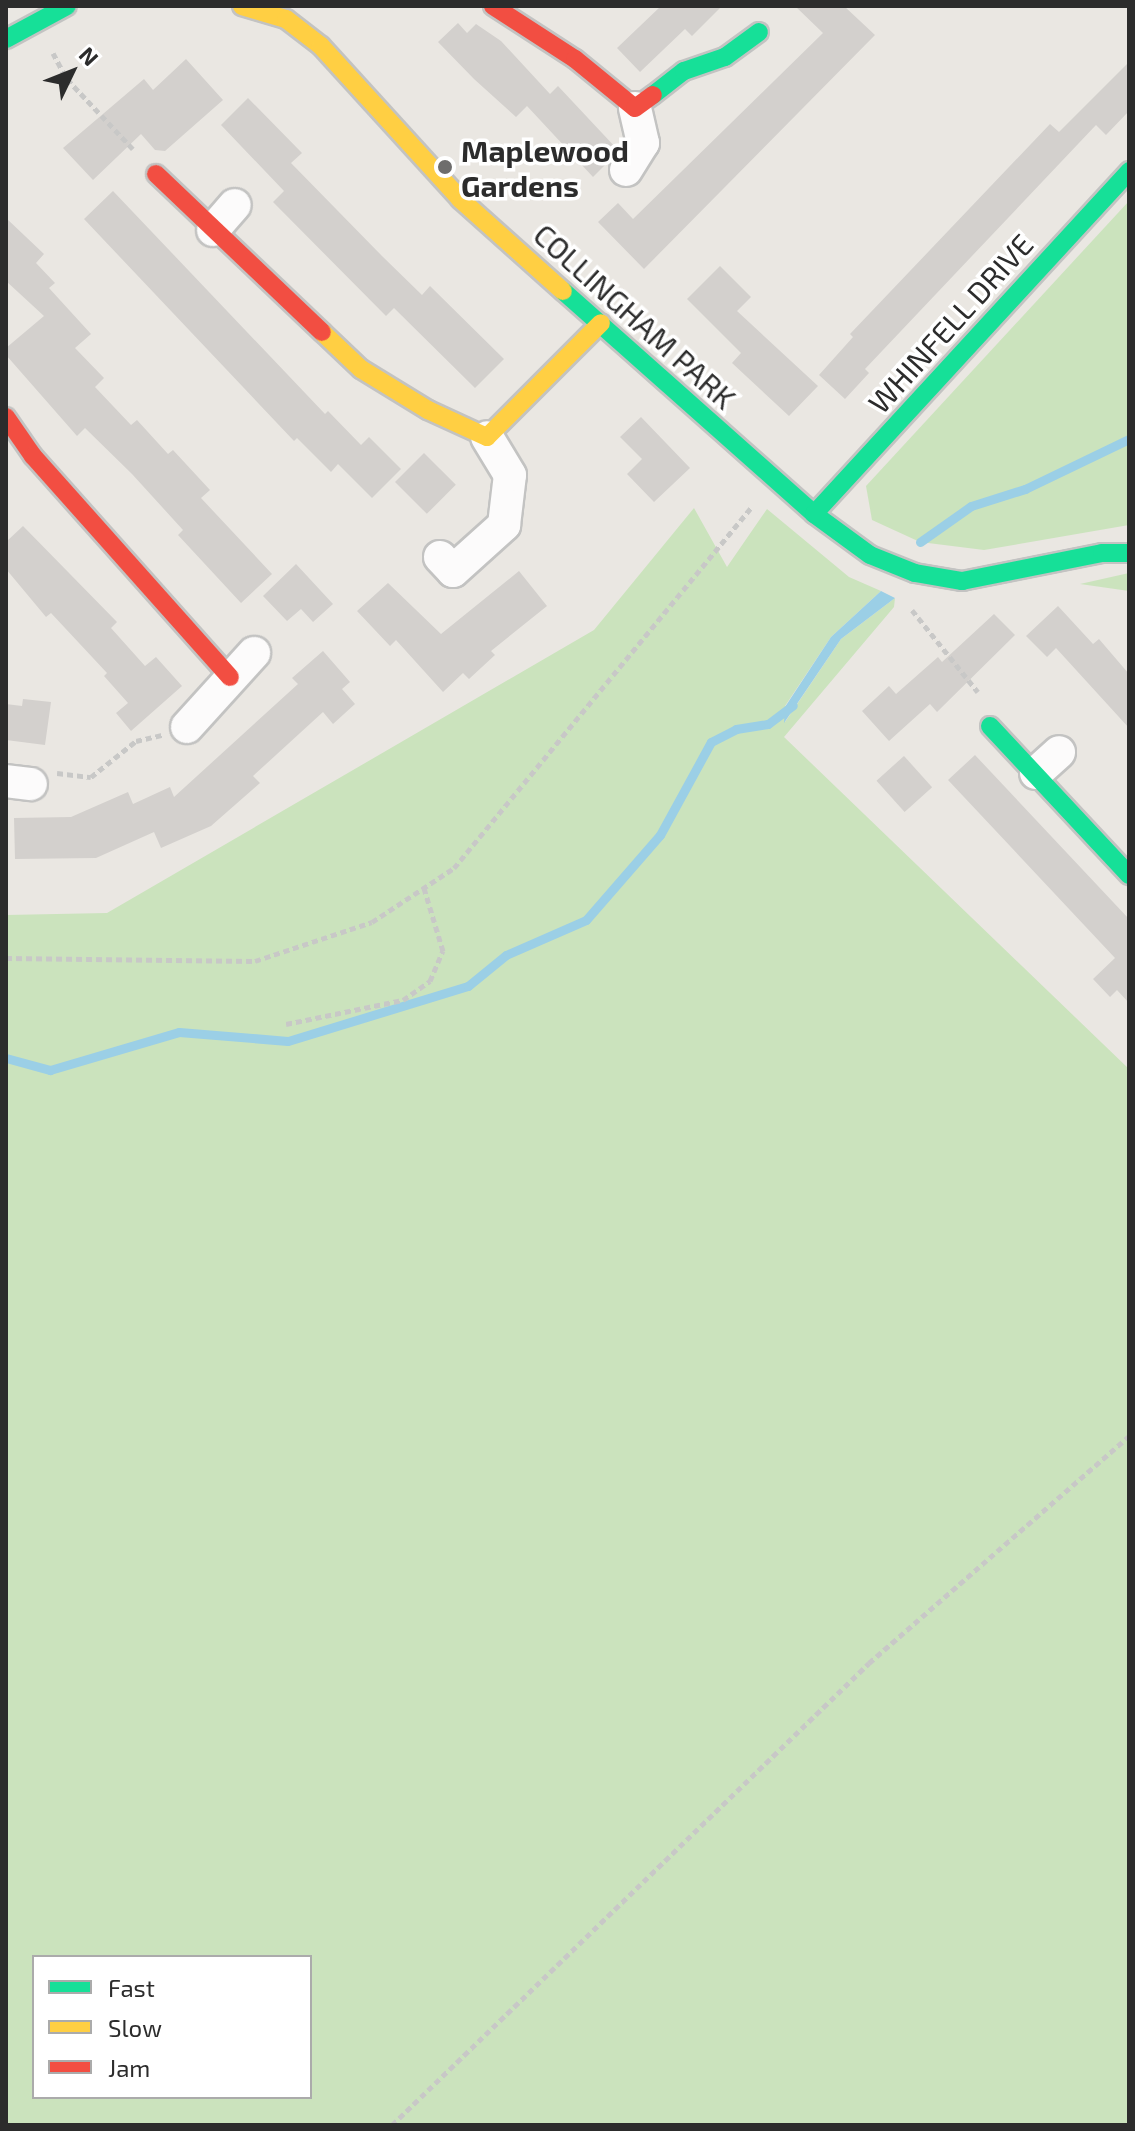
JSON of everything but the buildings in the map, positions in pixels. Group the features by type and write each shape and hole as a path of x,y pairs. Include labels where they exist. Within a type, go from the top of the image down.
{"street":[{"path":"6,39 67,6"},
{"name":"COLLINGHAM PARK","path":"242,6 290,13 362,85 460,199 814,514 870,555 915,573 962,581 1102,553 1129,553"},
{"path":"493,6 575,59 635,108 643,143 626,170"},
{"path":"635,108 684,71 725,57 759,32"},
{"name":"WHINFELL DRIVE","path":"814,514 1129,171"},
{"path":"156,174 361,369 428,410 487,437 510,475 504,525 453,571 440,557"},
{"path":"213,230 235,205"},
{"path":"487,437 601,323"},
{"path":"6,417 42,466 230,677"},
{"path":"187,727 254,653"},
{"path":"990,726 1047,763 1129,875"}],"path":[{"path":"36,24 67,79 156,174"},
{"path":"6,958 255,961 372,922 454,868 776,479"},
{"path":"915,573 912,612 999,717 990,726"},
{"path":"19,782 52,772 91,777 136,741 187,727"},
{"path":"286,1024 403,1000 430,981 443,951 424,888"},
{"path":"392,2125 869,1663 1129,1436"}],"green space":[{"path":"1129,201 1129,525 984,550 920,542 872,520 866,486"},
{"path":"694,508 727,567 767,509 849,577 881,591 831,637 785,706 785,722 841,639 895,598 894,607 784,737 1129,1069 1129,2125 6,2125 6,915 107,913 594,630"},
{"path":"1129,573 1129,591 1080,584"}],"water":[{"path":"881,591 895,598 841,639 784,723 785,707 831,637"}],"waterway":[{"path":"920,542 971,506 1025,489 1129,439"},
{"path":"6,1058 50,1070 179,1032 288,1041 468,986 506,955 586,920 660,835 711,742 736,729 768,724 793,705"}],"traffic: fast":[{"path":"6,39 67,6"},
{"path":"653,95 684,71 725,57 759,32"},
{"path":"814,514 1129,171"},
{"path":"563,291 814,514 870,555 915,573 962,581 1102,553 1129,553"},
{"path":"990,726 1129,875"}],"traffic: slow":[{"path":"242,6 286,19 321,46 460,199 563,291"},
{"path":"322,332 361,369 428,410 487,437 601,323"}],"traffic: jam":[{"path":"493,6 575,59 635,108 653,95"},
{"path":"156,174 322,332"},
{"path":"6,417 33,456 230,677"}],"place":[{"name":"Maplewood Gardens","path":"445,167"}]}
